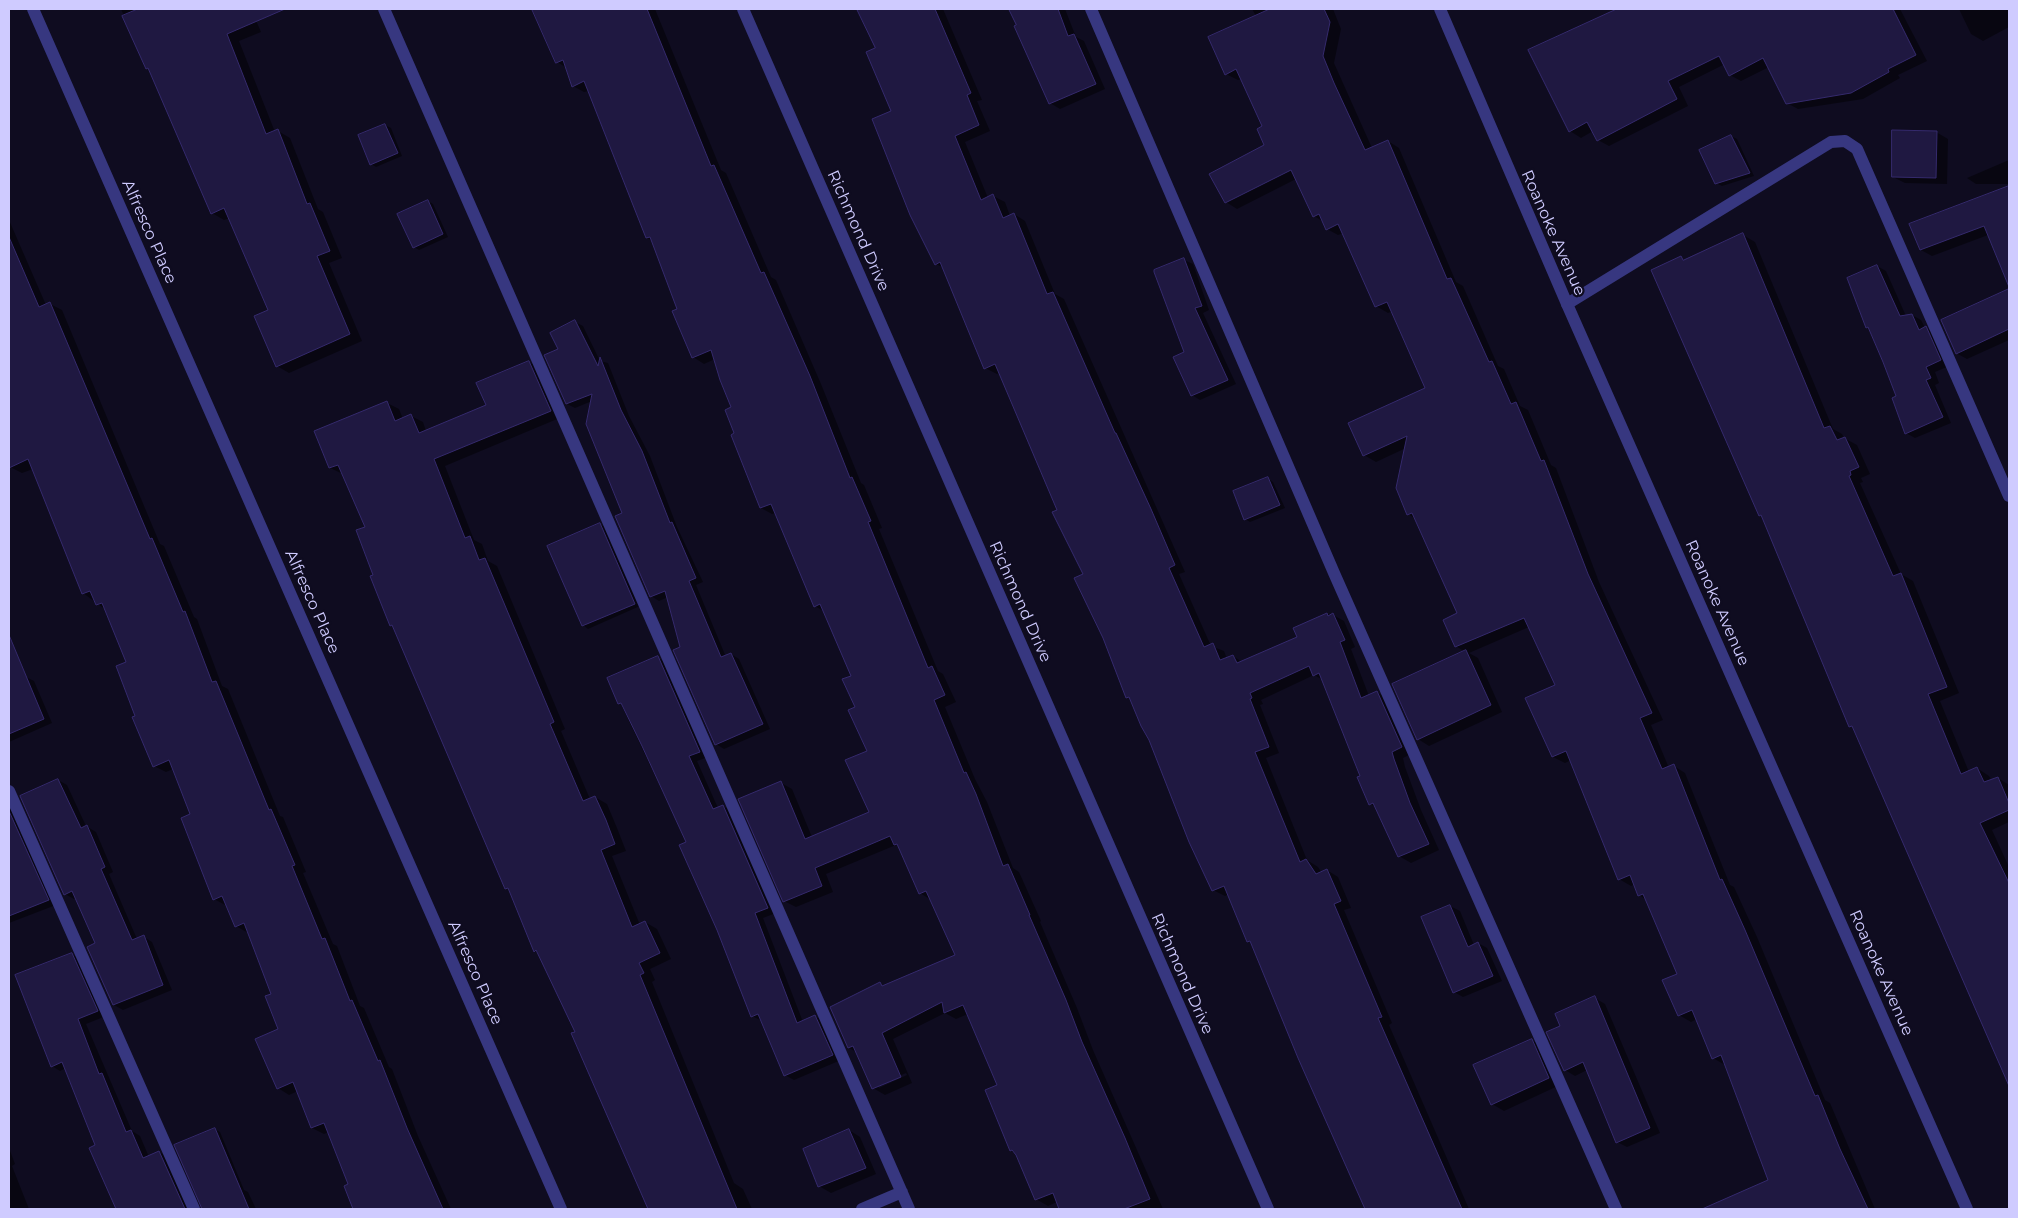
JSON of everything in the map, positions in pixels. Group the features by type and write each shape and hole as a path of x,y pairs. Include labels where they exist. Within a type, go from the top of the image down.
{"street":[{"name":"Alfresco Place","path":"33,9 561,1209"},
{"path":"384,9 910,1209"},
{"name":"Richmond Drive","path":"743,9 1268,1209"},
{"path":"1091,9 1334,574 1616,1209"},
{"name":"Roanoke Avenue","path":"1440,9 1566,304 1967,1209"},
{"path":"1566,304 1831,142 1845,141 1857,149 2009,496"},
{"path":"9,791 194,1209"},
{"path":"862,1209 902,1192"}],"building":[{"path":"138,9 285,9 227,34 266,134 278,129 307,204 310,203 330,251 317,256 350,334 276,367 254,316 268,310 224,208 211,214 148,68 146,69 122,16"},
{"path":"532,9 647,9 711,166 714,165 761,273 764,272 810,376 850,478 852,477 871,521 868,522 928,668 932,666 945,695 934,700 964,773 966,772 976,794 1003,866 1008,864 1150,1199 1124,1209 1059,1209 1053,1193 1035,1200 1016,1155 1012,1150 1010,1151 985,1090 997,1085 963,1005 944,1013 942,1002 882,1033 901,1077 872,1089 853,1046 848,1048 830,1007 880,982 882,986 955,955 926,891 919,894 897,844 894,845 890,836 815,868 822,886 783,902 738,799 781,781 805,839 869,812 845,760 867,751 848,710 855,707 842,679 851,676 820,604 814,607 771,504 760,508 731,435 734,433 725,410 731,407 711,350 692,358 672,311 677,309 650,237 646,238 584,81 572,87 563,60 556,63"},
{"path":"857,9 935,9 971,93 967,95 979,125 955,136 981,200 993,194 1003,218 1014,213 1047,294 1053,292 1115,433 1151,509 1175,565 1169,568 1204,647 1213,643 1220,660 1233,655 1237,663 1297,637 1293,628 1327,613 1328,616 1333,613 1345,640 1340,642 1361,698 1377,691 1402,747 1392,752 1394,759 1410,803 1429,844 1398,857 1373,803 1369,805 1357,777 1360,776 1319,673 1313,676 1309,666 1250,693 1252,698 1250,699 1269,747 1255,752 1300,862 1306,859 1316,874 1327,869 1341,901 1334,904 1382,1017 1378,1018 1462,1209 1365,1209 1298,1058 1250,941 1247,942 1224,886 1212,891 1189,842 1149,740 1129,697 1126,698 1103,638 1074,578 1083,574 1052,512 1057,510 995,364 984,369 940,262 935,265 910,215 872,119 891,111 866,52 875,48"},
{"path":"1009,9 1058,9 1068,36 1074,34 1096,84 1049,104 1014,26 1016,25"},
{"path":"1270,9 1324,9 1330,22 1323,56 1334,83 1365,150 1388,140 1447,279 1451,278 1489,362 1492,361 1511,404 1516,402 1541,461 1544,460 1588,574 1652,713 1640,718 1662,769 1674,764 1720,880 1722,879 1745,930 1815,1096 1818,1095 1840,1149 1868,1209 1702,1209 1768,1180 1721,1055 1712,1059 1692,1010 1678,1016 1662,980 1677,974 1643,894 1638,896 1630,875 1618,880 1566,751 1552,757 1525,698 1555,685 1524,618 1455,647 1443,620 1457,613 1412,513 1407,515 1396,488 1407,436 1363,456 1348,423 1425,388 1387,302 1375,307 1338,224 1326,230 1319,214 1313,217 1291,170 1225,203 1209,174 1264,145 1257,129 1262,126 1236,69 1225,75 1208,37"},
{"path":"1617,9 1893,9 1916,55 1888,69 1889,72 1851,93 1786,104 1763,58 1729,76 1719,56 1668,81 1677,99 1597,141 1587,122 1569,132 1528,50"},
{"path":"385,124 398,153 370,165 358,135"},
{"path":"1892,130 1937,131 1936,178 1892,177"},
{"path":"1731,135 1750,173 1715,184 1699,150"},
{"path":"2009,186 2009,287 1984,226 1920,250 1909,224"},
{"path":"428,200 443,234 413,248 397,214"},
{"path":"1743,233 1824,428 1830,426 1837,440 1845,437 1859,467 1850,471 1851,475 1849,476 1893,576 1901,573 1947,687 1928,694 1961,774 1977,767 1984,782 1998,777 2009,803 2009,810 1980,823 2009,883 2009,1086 1852,726 1849,727 1761,515 1759,516 1651,270 1681,256 1683,260"},
{"path":"9,237 39,307 50,302 150,539 152,538 183,612 185,611 212,682 216,681 269,810 271,809 295,865 292,866 322,939 325,938 350,1001 352,1000 378,1061 380,1060 407,1128 443,1209 353,1209 344,1186 348,1184 324,1123 311,1128 293,1082 277,1089 255,1039 278,1029 265,996 271,994 244,923 235,927 222,896 213,900 181,818 190,814 169,760 153,767 132,717 135,716 116,666 126,662 102,603 96,605 90,591 82,594 28,459 9,468"},
{"path":"1184,258 1202,306 1195,308 1228,380 1191,396 1173,357 1184,352 1154,272 1154,270"},
{"path":"1877,265 1900,316 1912,314 1919,330 1926,326 1941,360 1926,367 1931,378 1926,380 1943,417 1905,434 1892,398 1896,396 1868,327 1866,328 1847,278"},
{"path":"2009,289 2009,329 1956,354 1941,320"},
{"path":"575,320 598,366 600,357 621,410 642,451 670,523 672,522 696,578 689,581 721,657 731,653 763,724 715,745 673,650 680,647 665,591 650,597 615,516 622,513 586,424 592,394 566,404 544,355 558,349 550,333"},
{"path":"529,361 551,411 434,459 465,538 470,536 479,560 485,558 554,722 550,724 583,801 595,796 606,820 615,844 601,850 632,927 645,921 660,953 639,963 644,973 640,975 737,1209 648,1209 571,1033 575,1032 536,950 534,952 508,888 505,889 392,625 390,626 370,576 373,575 356,530 365,527 338,465 329,468 314,431 387,401 395,421 411,414 419,433 486,405 476,383"},
{"path":"1268,477 1280,505 1244,520 1233,491"},
{"path":"600,523 635,604 582,626 547,546"},
{"path":"9,635 44,719 9,734"},
{"path":"1466,650 1491,705 1417,740 1392,684"},
{"path":"658,656 700,752 689,756 713,809 723,805 768,908 755,913 797,1023 815,1015 833,1055 784,1076 758,1014 751,1017 717,930 679,845 686,842 642,746 621,703 618,704 607,678"},
{"path":"58,779 81,828 87,825 105,867 101,869 132,940 144,935 163,985 113,1005 87,947 95,943 72,891 64,895 20,796"},
{"path":"9,811 49,900 9,916"},
{"path":"1450,905 1468,947 1478,942 1493,976 1453,993 1421,917"},
{"path":"72,953 98,1011 78,1019 99,1074 102,1073 126,1132 131,1130 143,1158 159,1151 185,1209 116,1209 89,1148 95,1145 62,1062 51,1067 15,975"},
{"path":"1595,996 1650,1128 1616,1143 1583,1062 1564,1071 1546,1032 1560,1026 1555,1014"},
{"path":"1532,1039 1549,1078 1491,1105 1473,1065"},
{"path":"215,1128 249,1209 202,1209 174,1145"},
{"path":"849,1129 866,1168 818,1187 803,1149"}]}
